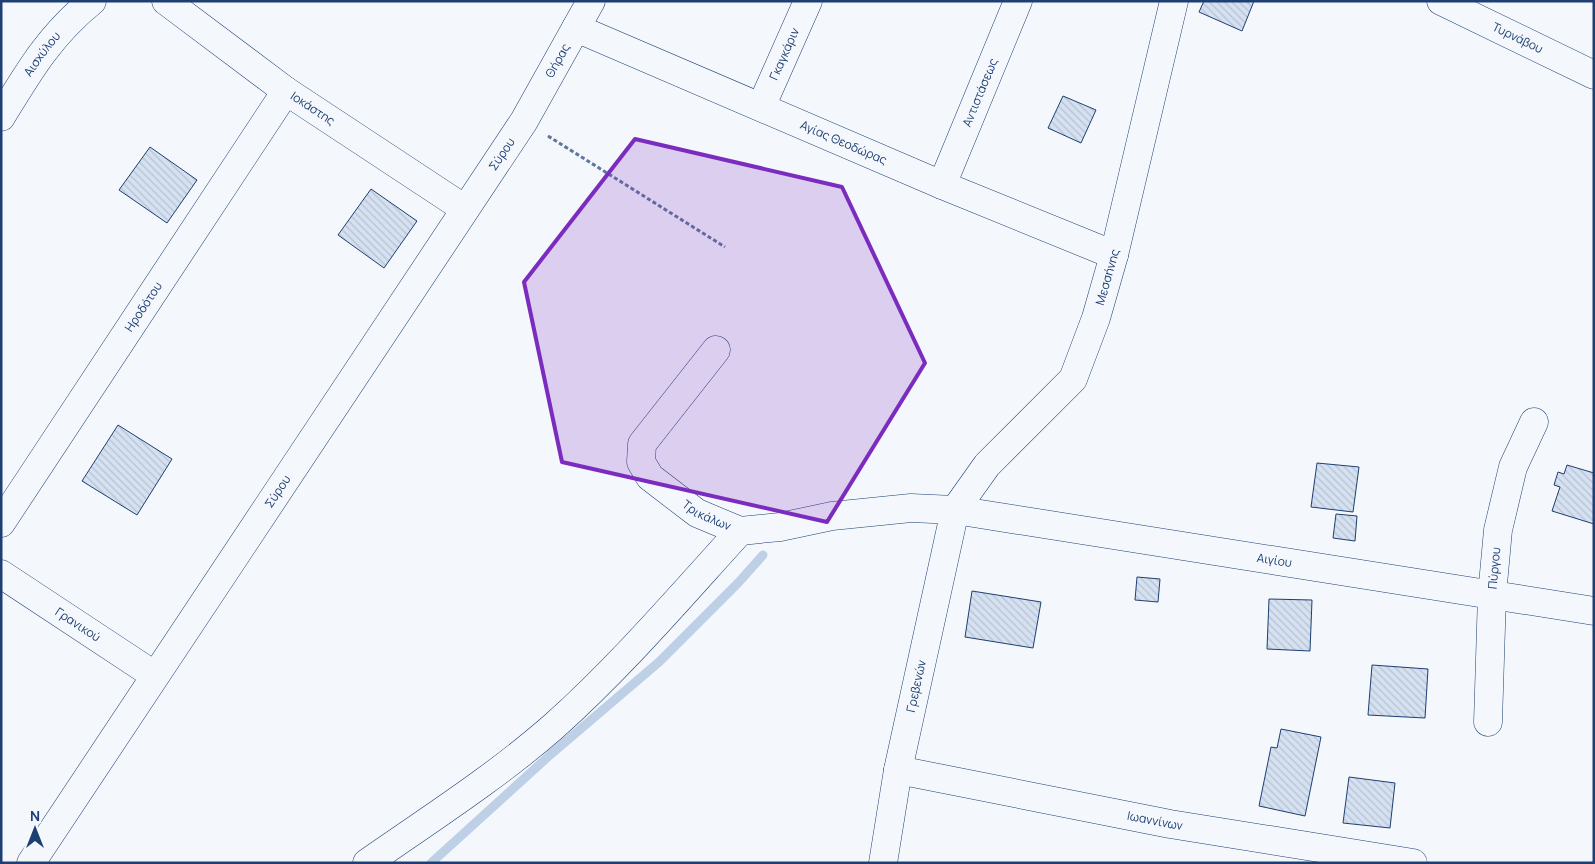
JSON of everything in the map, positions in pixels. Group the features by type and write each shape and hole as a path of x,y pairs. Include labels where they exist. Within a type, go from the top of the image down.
{"street":[{"name":"Αισχύλου","path":"1,117 36,59 69,20 92,1"},
{"name":"Ιοκάστης","path":"166,1 286,91 465,209"},
{"name":"Θήρας","path":"524,121 592,1"},
{"name":"Γκαγκάριν","path":"761,107 808,1"},
{"name":"Αντιστάσεως","path":"942,184 1018,1"},
{"name":"Μεσσήνης","path":"955,510 987,465 1073,379 1096,318 1114,255 1174,1"},
{"name":"Τυρνάβου","path":"1441,1 1594,75"},
{"name":"Αγίας Θεοδώρας","path":"576,28 1114,255"},
{"name":"Ηροδότου","path":"1,523 286,91"},
{"name":"Σύρου","path":"31,863 154,675 524,121"},
{"name":"Τρικάλων","path":"716,350 642,444 641,462 650,477 697,513 740,531 780,527 852,514 911,508 955,510"},
{"name":"Πύργου","path":"1488,722 1492,595 1498,530 1513,467 1534,422"},
{"name":"Αιγίου","path":"955,510 1594,611"},
{"name":"Γρεβενών","path":"883,863 898,770 955,510"},
{"path":"367,863 514,759 553,727 629,652 740,531"},
{"name":"Γρανικού","path":"1,574 154,675"},
{"name":"Ιωαννίνων","path":"898,770 1170,824 1413,863"}],"path":[{"path":"524,121 725,247"}],"highlighted area":[{"path":"635,139 842,187 925,363 827,522 562,462 524,282"}],"building":[{"path":"1204,1 1254,1 1242,31 1199,12"},
{"path":"1063,96 1096,110 1081,143 1048,128"},
{"path":"150,147 197,180 167,223 119,190"},
{"path":"371,189 417,221 384,268 338,235"},
{"path":"118,425 172,459 137,515 82,481"},
{"path":"1317,463 1359,467 1353,512 1311,507"},
{"path":"1567,465 1594,473 1594,524 1552,511 1560,487 1554,485 1558,472 1564,474"},
{"path":"1336,514 1357,516 1355,541 1333,538"},
{"path":"1137,577 1160,579 1158,602 1135,600"},
{"path":"972,591 1041,602 1033,648 965,637"},
{"path":"1269,599 1312,600 1310,651 1267,649"},
{"path":"1372,665 1428,669 1425,718 1368,715"},
{"path":"1281,729 1321,737 1305,816 1259,806 1271,747 1277,748"},
{"path":"1349,777 1395,783 1390,828 1343,823"}],"waterway":[{"path":"431,863 550,755 659,662 738,583 763,555"}]}
